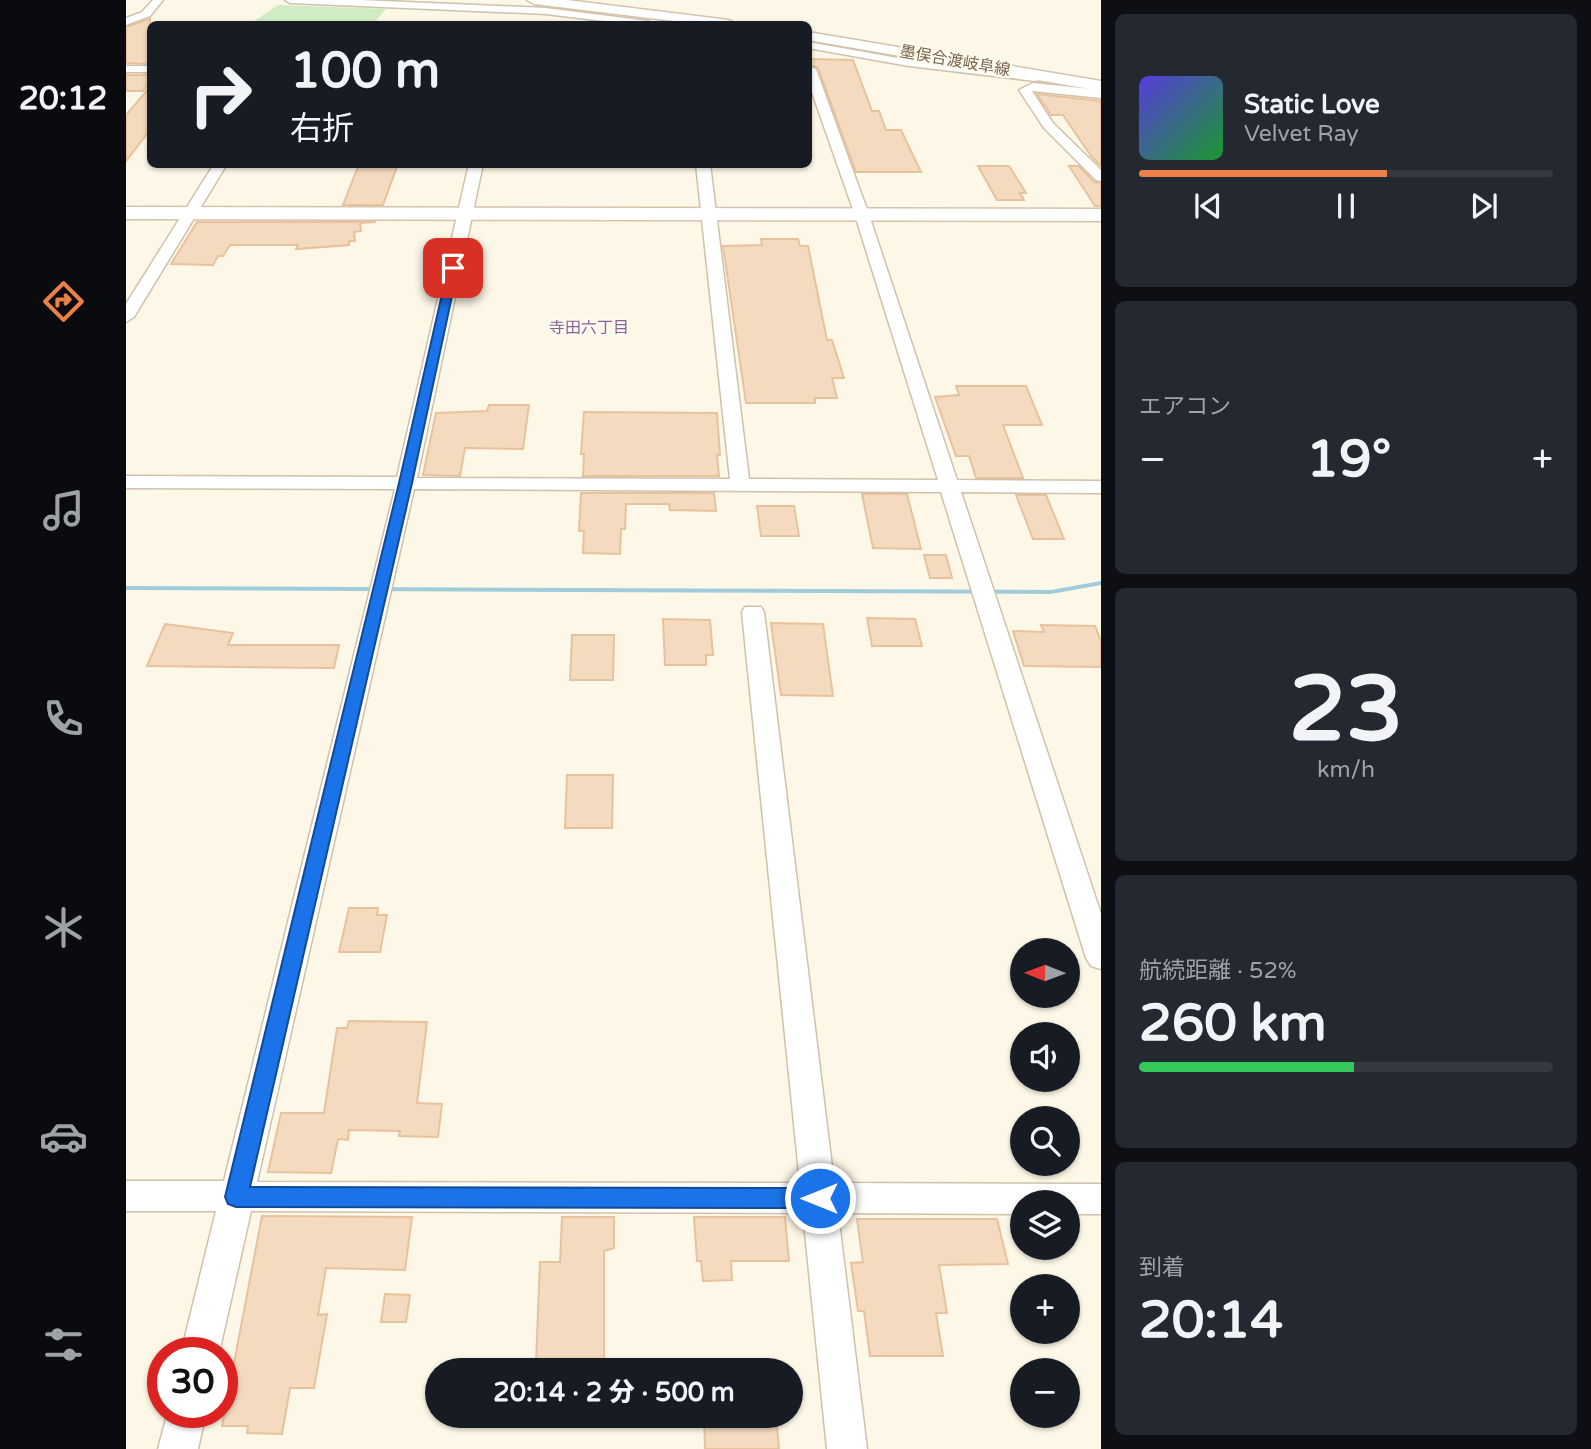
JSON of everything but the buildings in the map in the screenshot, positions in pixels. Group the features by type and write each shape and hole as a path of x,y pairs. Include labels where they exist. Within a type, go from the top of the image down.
{"street":[{"path":"126,22 146,14 159,0"},
{"path":"290,0 546,11 624,21"},
{"path":"534,0 707,21"},
{"path":"502,21 509,9"},
{"path":"662,15 686,21"},
{"name":"墨俣合渡岐阜線","path":"812,37 1101,86"},
{"path":"812,48 1033,86 1101,94"},
{"path":"1084,83 909,63 821,64 862,215 1101,958"},
{"path":"126,69 147,69"},
{"path":"1033,86 1025,90 1048,125 1101,176"},
{"path":"126,317 218,168"},
{"path":"204,1337 406,483 475,168"},
{"path":"703,168 740,485"},
{"path":"126,213 1101,215"},
{"path":"126,482 1101,487"},
{"path":"754,612 847,1449"},
{"path":"126,1196 1101,1199"},
{"path":"178,1449 183,1428"}],"green space":[{"path":"278,5 386,9 376,21 254,21"}],"waterway":[{"path":"126,588 1051,592 1101,583"}],"district":[{"name":"寺田六丁目","path":"589,328"}],"route":[{"path":"453,268 406,483 236,1197 820,1198"}]}
